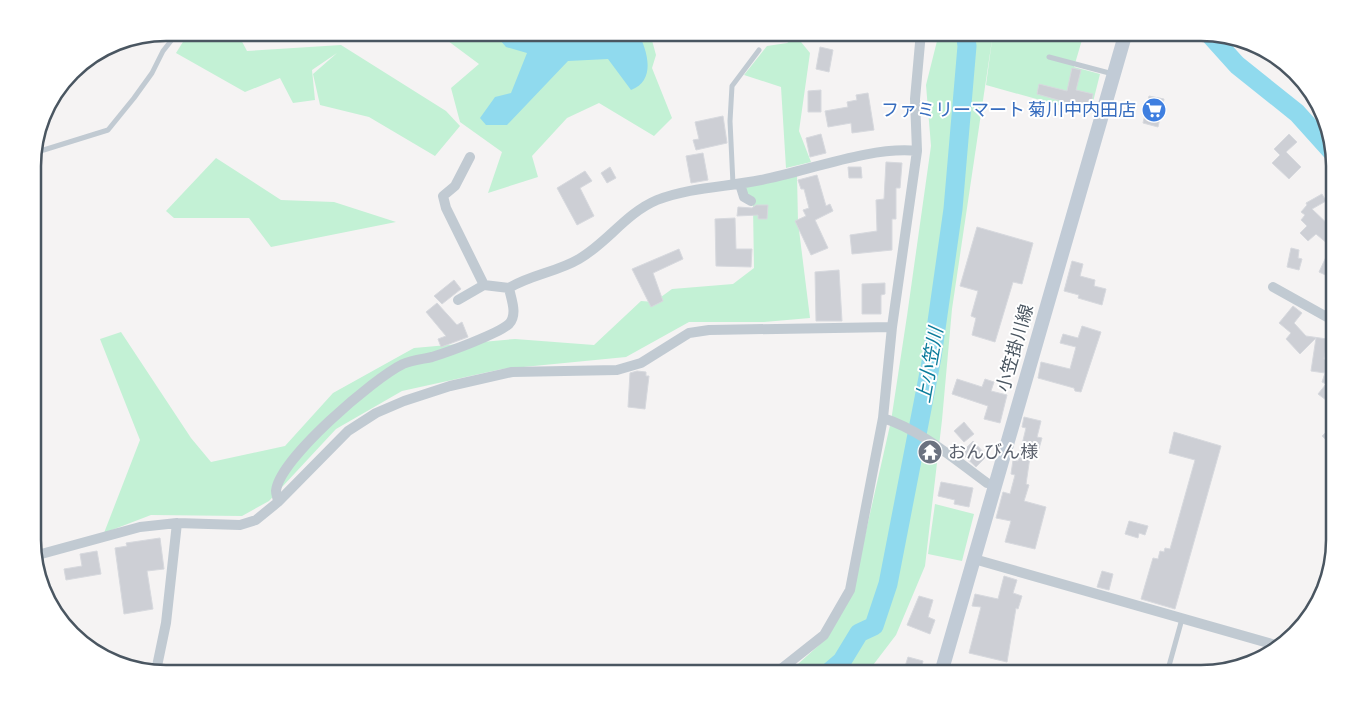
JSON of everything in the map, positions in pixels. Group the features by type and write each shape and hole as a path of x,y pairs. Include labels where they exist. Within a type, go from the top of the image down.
{"main road":[{"name":"小笠掛川線","path":"944,664 1123,41"}],"street":[{"path":"787,664 824,635 850,590 882,418 892,327 917,151 915,99 920,41"},
{"path":"458,300 484,285 508,288 521,280 578,260 635,212 657,200 854,158 905,150 917,151"},
{"path":"470,157 455,186 443,196 446,208 484,285"},
{"path":"736,184 744,197 751,201"},
{"path":"1274,287 1326,316"},
{"path":"278,502 276,490 288,466 333,415 378,380 404,364 443,353 499,331 510,323 514,312 508,288"},
{"path":"42,554 140,527 177,523 240,525 256,520 278,502 348,431 390,407 450,386 512,372 617,370 641,363 689,333 709,330 892,327"},
{"path":"882,418 896,422 929,441 987,483 995,485"},
{"path":"157,664 166,623 177,523"},
{"path":"974,559 1270,644"}],"lane":[{"path":"42,151 108,130 143,86 170,42"},
{"path":"736,184 730,121 732,86 759,50"},
{"path":"1049,57 1113,74"},
{"path":"1169,664 1182,619"}],"green space":[{"path":"801,41 810,53 799,131 811,162 786,168 781,87 744,75 767,46"},
{"path":"937,41 992,41 952,309 942,420 925,566 896,635 874,664 798,664 828,637 852,593 891,421 931,146 926,85"},
{"path":"992,41 1082,41 1074,67 1100,74 1090,114 986,85"},
{"path":"183,42 242,42 247,51 341,45 446,111 460,126 435,156 369,117 320,105 313,74 337,53 312,70 315,100 293,103 280,78 245,92 176,53"},
{"path":"449,42 652,42 656,55 652,68 672,118 654,136 599,103 567,118 532,156 538,177 488,193 502,152 460,122 451,88 479,64"},
{"path":"216,158 281,200 334,202 396,222 271,247 249,218 174,218 166,211"},
{"path":"797,175 798,222 810,318 764,322 689,322 626,357 502,369 402,391 336,429 269,501 242,516 151,515 104,533 140,440 100,339 121,332 191,438 211,462 285,446 333,393 414,348 515,339 594,345 641,301 654,302 672,289 733,284 754,268 753,206 738,187"},
{"path":"935,504 974,514 962,561 928,554"}],"water":[{"path":"501,42 643,42 647,57 647,73 639,86 631,90 608,59 568,61 507,125 486,125 480,118 495,97 511,93 527,53 506,47"}],"building":[{"path":"820,47 833,50 829,72 816,69"},
{"path":"1072,68 1081,70 1076,90 1093,94 1090,109 1037,94 1039,84 1067,91"},
{"path":"821,90 821,112 808,112 808,91"},
{"path":"868,93 874,130 852,133 851,123 828,127 825,111 848,107 847,102 857,100 856,95"},
{"path":"1149,96 1164,99 1158,127 1143,123"},
{"path":"723,116 727,143 696,150 693,140 699,139 695,122"},
{"path":"821,134 826,153 810,157 806,138"},
{"path":"1289,134 1297,142 1286,152 1301,167 1289,179 1272,163 1280,155 1274,149"},
{"path":"703,153 708,180 691,183 686,156"},
{"path":"886,162 902,163 900,188 896,188 896,219 892,219 892,250 852,254 850,235 877,231 876,200 884,199"},
{"path":"610,167 616,178 607,183 601,173"},
{"path":"848,167 861,167 862,178 849,178"},
{"path":"585,171 592,181 580,188 594,216 577,225 557,188"},
{"path":"817,175 826,206 830,204 833,211 815,220 828,248 811,255 795,221 806,216 803,210 809,208 804,189 801,189 798,180"},
{"path":"1322,194 1326,201 1312,209 1326,222 1326,242 1316,234 1308,241 1300,233 1307,226 1301,220 1305,215 1301,212 1307,205 1306,203"},
{"path":"756,205 768,205 767,219 758,219 758,215 737,216 738,207 752,208"},
{"path":"735,218 736,249 752,249 751,267 716,266 715,219"},
{"path":"977,227 1033,243 1022,284 1013,282 995,342 972,335 976,318 971,316 978,291 960,286"},
{"path":"1291,248 1299,250 1298,258 1302,259 1299,270 1287,267"},
{"path":"679,249 683,259 653,273 663,301 651,307 632,269"},
{"path":"1326,257 1326,275 1319,272"},
{"path":"1072,261 1083,264 1080,276 1095,280 1094,286 1106,289 1102,305 1078,298 1079,295 1064,291"},
{"path":"839,270 842,321 816,321 815,272"},
{"path":"454,280 461,289 442,304 434,296"},
{"path":"885,283 885,294 881,295 881,314 862,314 862,284"},
{"path":"437,303 457,325 462,322 468,337 441,347 438,339 446,336 426,312"},
{"path":"1293,306 1302,313 1294,323 1306,336 1326,339 1324,359 1326,360 1326,384 1322,382 1325,373 1311,371 1316,338 1300,354 1286,339 1291,333 1279,323"},
{"path":"1082,326 1101,332 1081,392 1075,391 1074,388 1038,378 1041,362 1070,369 1076,347 1060,343 1063,334 1078,338"},
{"path":"637,371 646,372 646,376 649,376 645,409 628,407 630,373"},
{"path":"957,379 982,387 985,379 994,382 991,391 1007,395 1000,423 984,419 988,406 952,394"},
{"path":"1326,384 1326,400 1318,394"},
{"path":"1024,417 1041,421 1037,437 1042,438 1038,452 1031,450 1026,484 1029,485 1024,501 1046,507 1035,549 1005,542 1011,521 996,518 1003,492 1010,494 1015,475 1011,474 1013,460 1018,461 1026,428 1022,427"},
{"path":"964,422 974,434 964,442 954,431"},
{"path":"1174,432 1221,446 1175,609 1141,599 1153,558 1158,559 1160,551 1164,552 1165,548 1170,549 1195,460 1169,453"},
{"path":"1326,432 1326,440 1322,436"},
{"path":"973,441 987,456 976,467 961,453"},
{"path":"941,482 973,488 969,507 954,504 955,500 938,496"},
{"path":"1129,521 1148,526 1145,535 1139,533 1138,538 1125,534"},
{"path":"160,538 164,569 147,571 153,609 124,614 115,548 127,546 126,543"},
{"path":"97,551 101,574 66,580 64,569 82,566 80,554"},
{"path":"1102,571 1113,574 1109,590 1097,587"},
{"path":"1004,576 1017,580 1013,593 1022,596 1018,609 1016,608 1007,662 969,653 981,607 972,606 975,594 998,599"},
{"path":"919,596 933,600 928,617 935,620 930,634 907,625"},
{"path":"908,657 923,661 922,664 906,664"}],"waterway":[{"name":"上小笠川","path":"838,664 859,633 874,626 888,584 932,357 953,209 966,41"},
{"path":"1217,43 1237,65 1297,113 1324,143"}],"place":[{"name":"ファミリーマート 菊川中内田店","path":"1154,110"},
{"name":"おんびん様","path":"930,452"}]}
